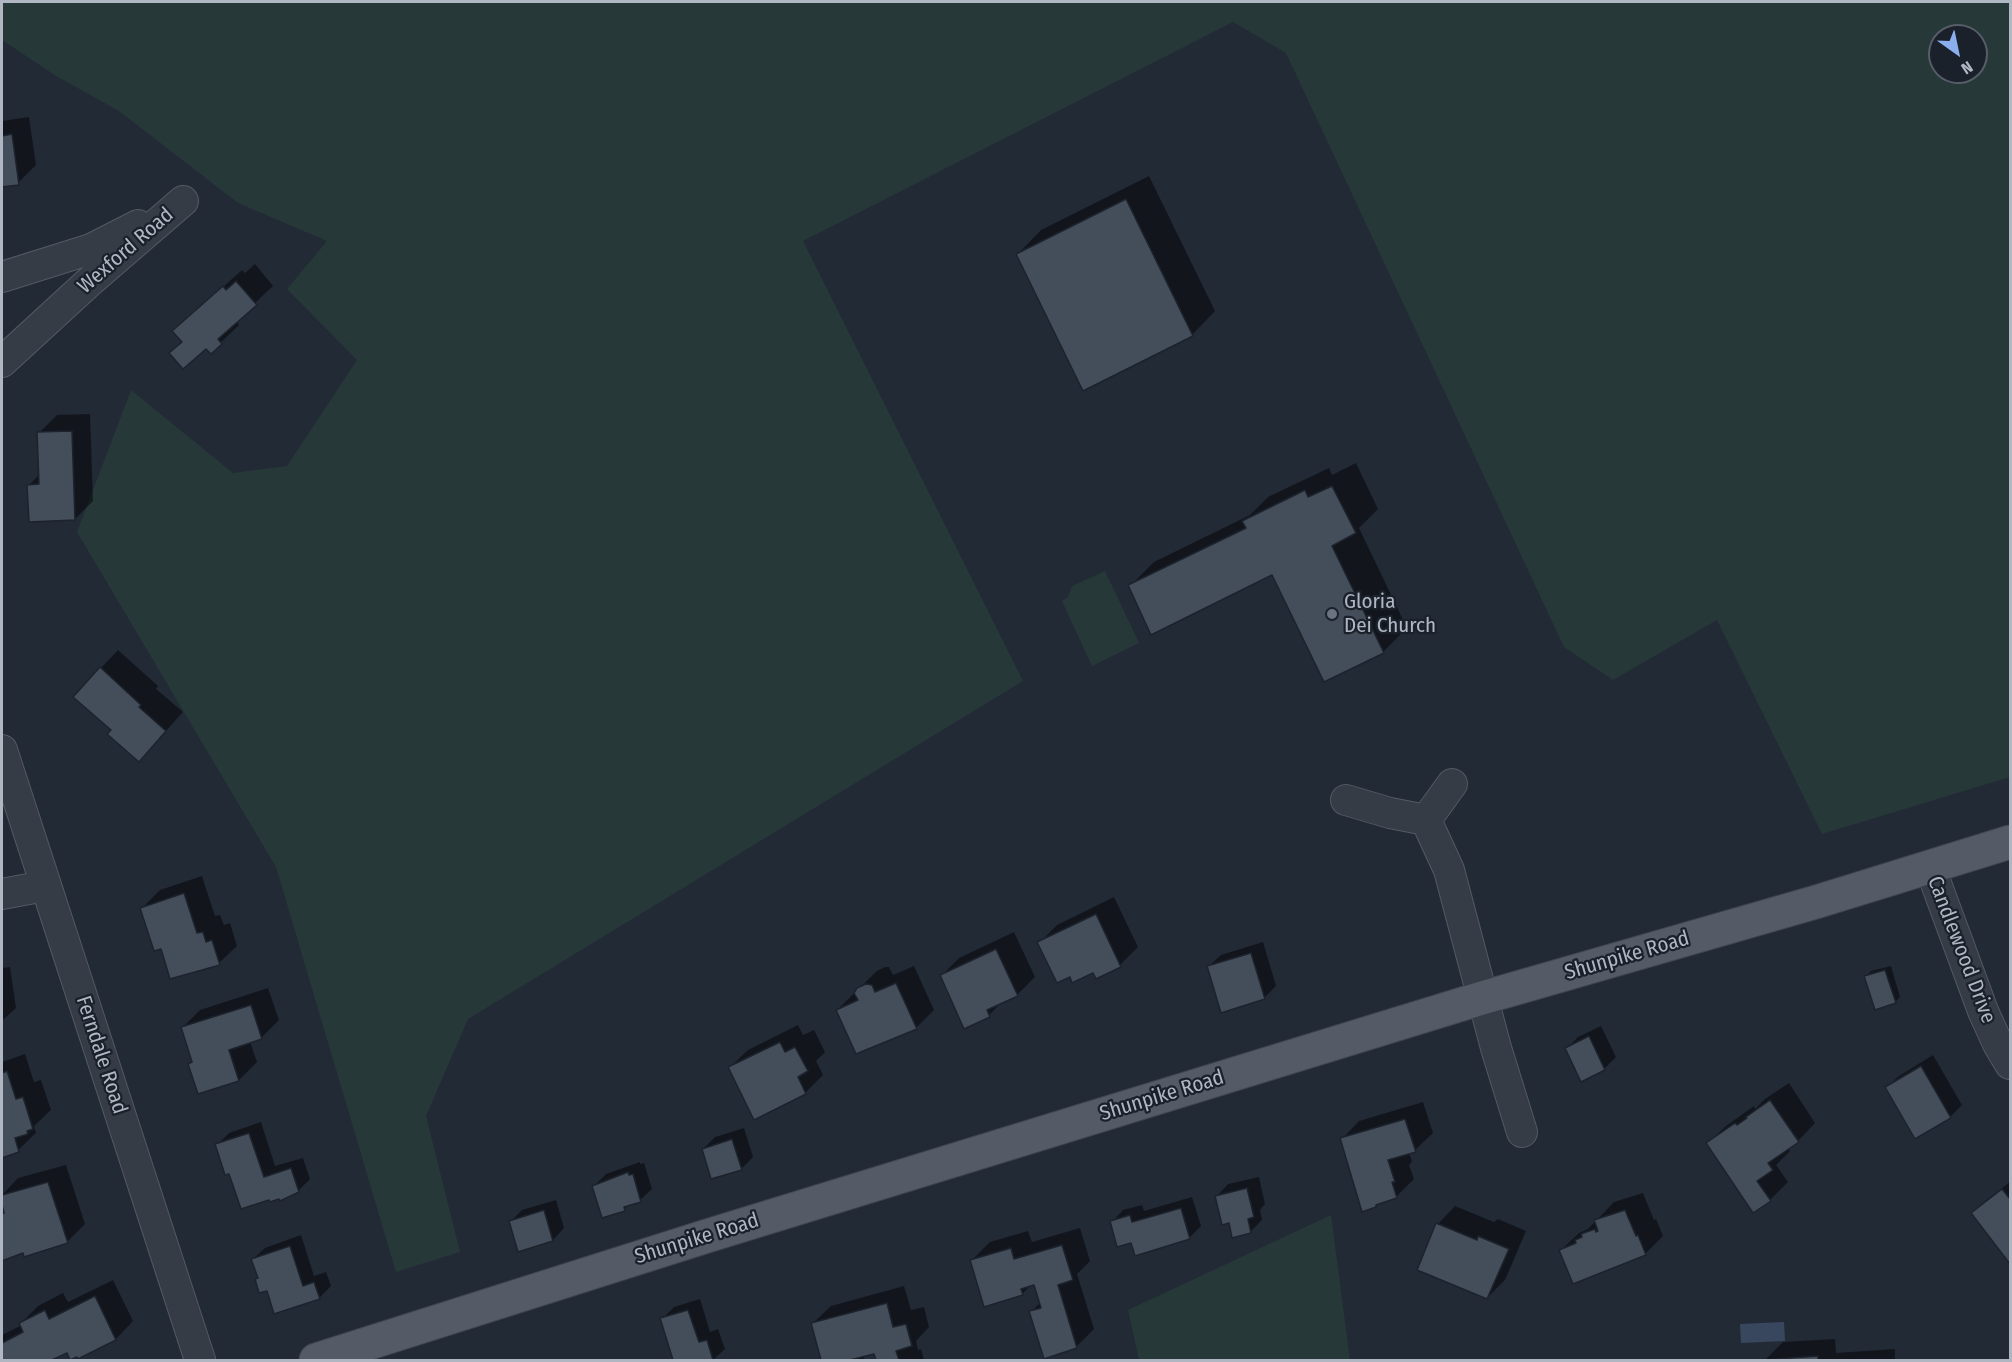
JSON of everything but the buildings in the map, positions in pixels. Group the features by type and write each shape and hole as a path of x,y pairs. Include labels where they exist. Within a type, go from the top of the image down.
{"main road":[{"name":"Shunpike Road","path":"316,1360 707,1236 1482,998 2010,842"}],"street":[{"name":"Wexford Road","path":"2,277 92,249 183,201 88,283 2,362"},
{"name":"Ferndale Road","path":"2,750 200,1360"},
{"path":"1426,819 1452,784"},
{"path":"1346,800 1390,813 1426,819"},
{"path":"1426,819 1449,870 1482,998 1522,1132"},
{"name":"Candlewood Drive","path":"1930,867 1983,1011 2010,1064"},
{"path":"2,894 45,886"}],"shaded area":[{"path":"2,2 2010,2 2010,777 1822,834 1717,620 1613,680 1564,647 1286,53 1233,22 803,241 1023,681 468,1019 426,1116 460,1252 396,1272 276,867 77,532 131,390 233,473 287,466 357,360 287,289 327,241 238,203 119,111 56,76 2,40"},
{"path":"1105,571 1139,643 1092,666 1062,601 1068,597 1072,586"},
{"path":"1331,1215 1350,1360 1139,1360 1128,1310"}],"water":[{"path":"1784,1322 1785,1341 1741,1343 1740,1324"}],"place":[{"name":"Gloria Dei Church","path":"1332,614"}]}
